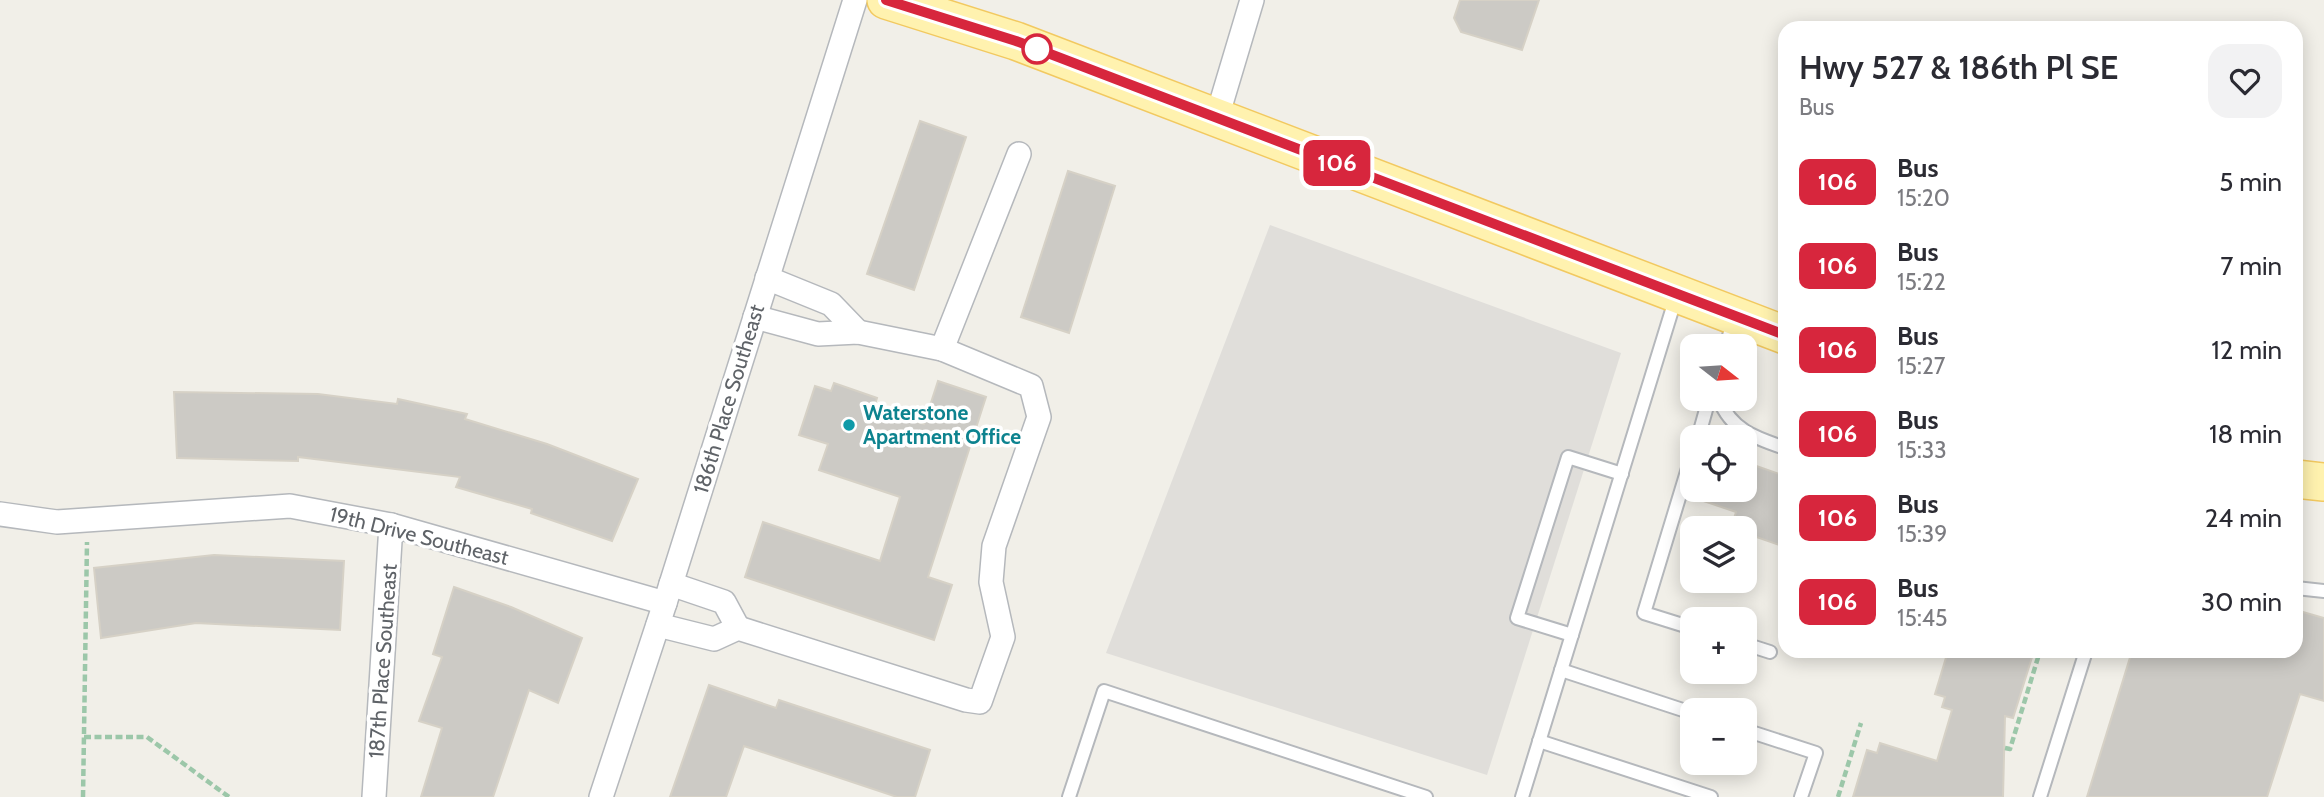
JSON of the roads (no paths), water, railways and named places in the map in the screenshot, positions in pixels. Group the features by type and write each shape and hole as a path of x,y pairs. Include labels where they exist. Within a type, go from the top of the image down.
{"main road":[{"path":"886,0 1016,41 1678,294 1731,331 1778,334"},
{"path":"2303,480 2324,482"}],"street":[{"name":"186th Place Southeast","path":"601,797 665,604 855,0"},
{"path":"1217,117 1252,0"},
{"path":"942,349 1019,154"},
{"path":"767,278 831,304 858,332"},
{"path":"665,604 714,639 738,628 917,686 980,702 1003,637 991,582 994,546 1039,417 1031,386 942,349 858,332 818,334 755,317"},
{"name":"19th Drive Southeast","path":"0,513 57,522 290,506 391,525 665,604"},
{"name":"187th Place Southeast","path":"374,797 391,525"},
{"path":"665,604 724,602 738,628"}],"lane":[{"path":"1522,797 1678,294"},
{"path":"1726,411 1737,427 1752,437 1778,446"},
{"path":"1572,635 1517,618 1568,457 1622,474"},
{"path":"1680,494 1644,613 1680,624"},
{"path":"2303,589 2324,591"},
{"path":"1757,648 1770,652"},
{"path":"2040,797 2084,658"},
{"path":"1561,670 1680,709"},
{"path":"1069,797 1104,691 1426,797"},
{"path":"1757,734 1815,753 1801,797"},
{"path":"1539,741 1711,797"}],"place":[{"name":"Waterstone Apartment Office","path":"849,425"}]}
